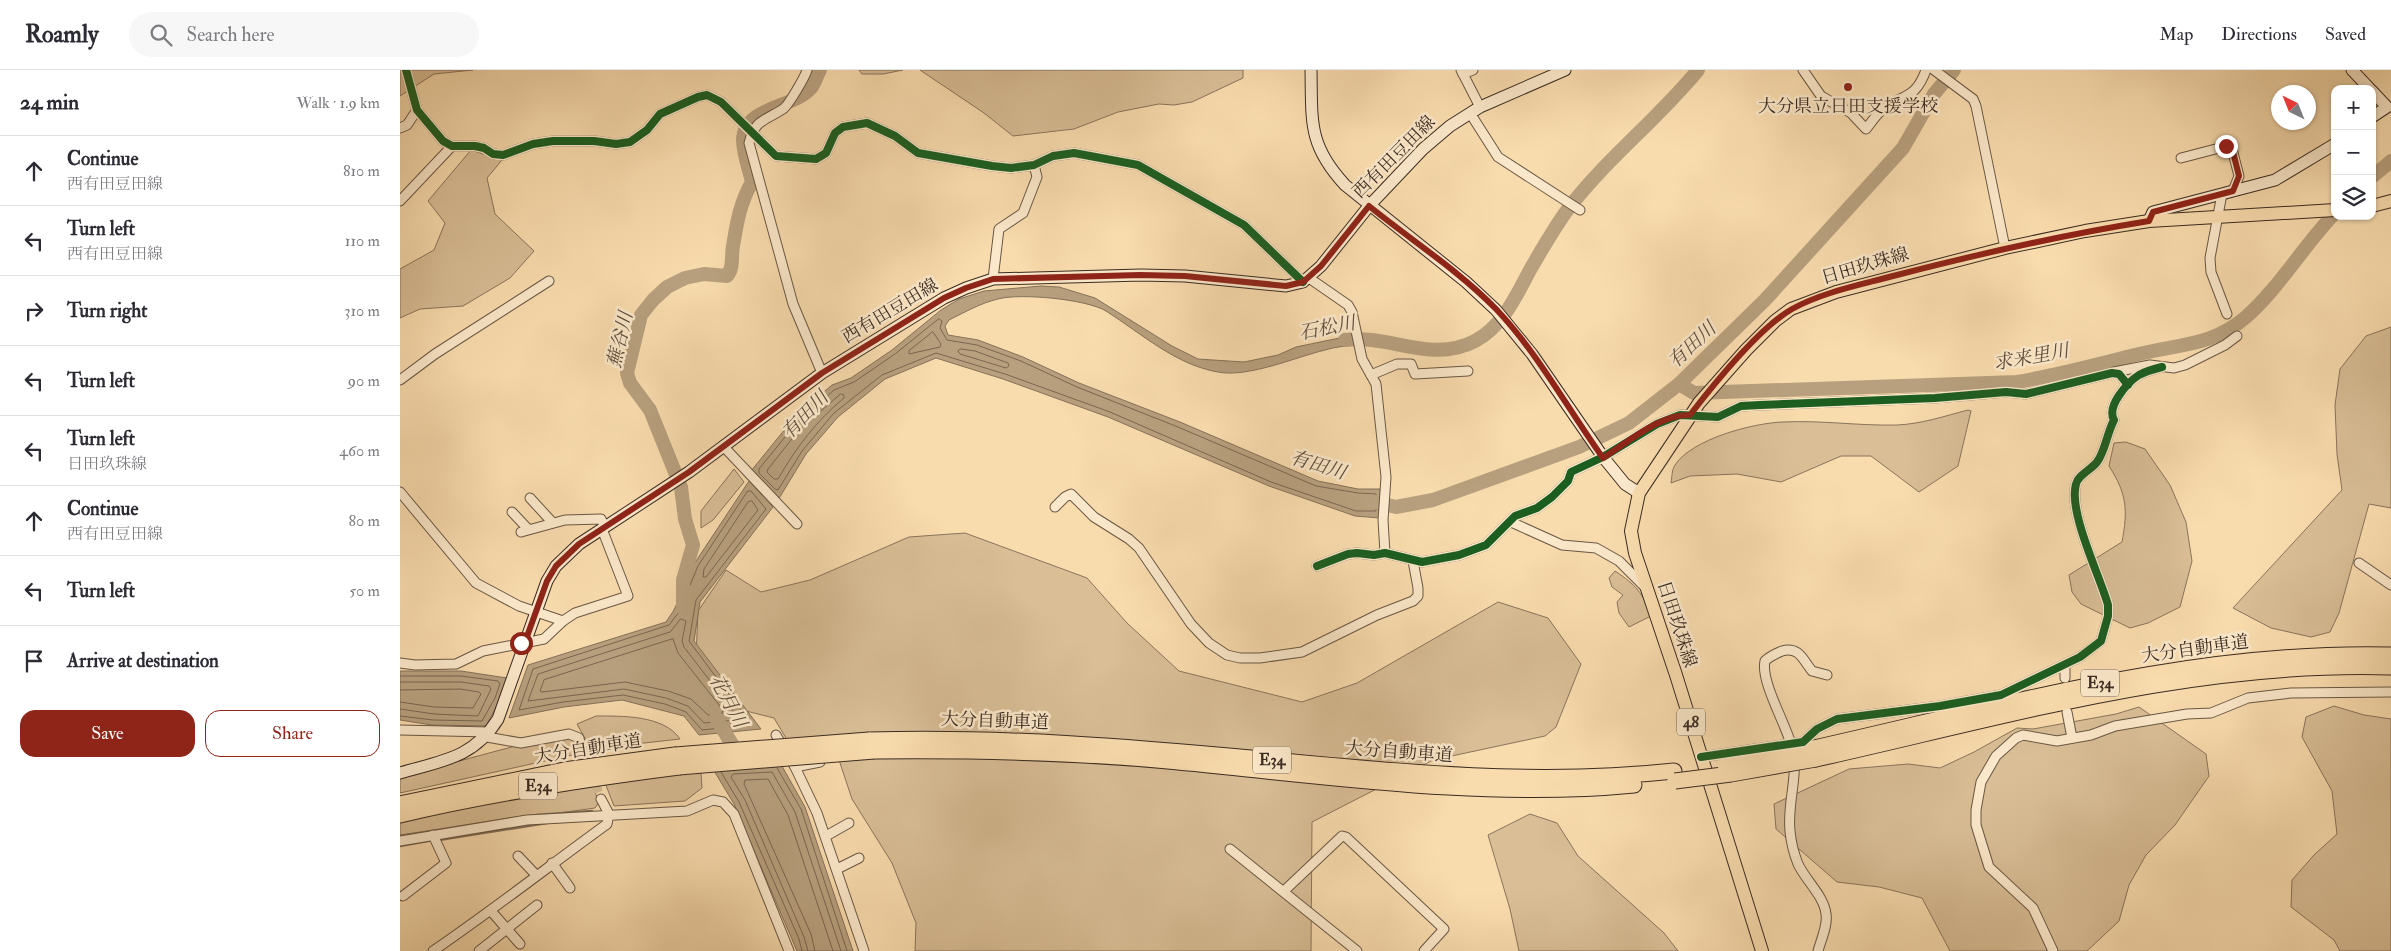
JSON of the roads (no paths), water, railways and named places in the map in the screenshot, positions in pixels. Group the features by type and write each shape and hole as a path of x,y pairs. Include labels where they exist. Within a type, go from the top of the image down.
{"highway":[{"name":"大分自動車道","path":"1815,754 2129,676 2233,661 2315,655 2391,655"},
{"name":"大分自動車道","path":"400,804 564,770 948,738 1075,743 1360,769 1465,775 1552,777 1675,776 1730,764 1815,754 2131,688 2235,672 2314,667 2391,667"},
{"name":"大分自動車道","path":"400,815 456,802 677,761"}],"main road":[{"path":"1311,70 1313,124 1316,145 1328,168 1344,186 1466,282 1496,310 1532,354 1603,458 1624,484 1638,493"},
{"name":"西有田豆田線","path":"400,773 462,755 475,747 488,734 498,719 547,581 556,566 579,544 689,472 822,373 944,298 993,279 1140,275 1185,276 1286,286 1306,280 1321,266 1369,206 1423,150 1450,126 1475,110 1565,70"},
{"path":"2352,70 2366,85"},
{"path":"2376,94 2389,106 2376,114"},
{"path":"2149,221 2153,212 2275,180 2331,146"},
{"path":"2376,205 2391,201"},
{"name":"日田玖珠線","path":"1762,951 1635,553 1631,531 1638,493 1690,415 1746,350 1775,321 1792,309 1836,292 2005,248 2085,231 2149,221 2330,210"}],"street":[{"path":"406,70 417,110 443,141 452,146 484,148 493,154 503,156 533,144 553,141 594,141 616,144 630,142 647,130 660,114 698,97 707,95 721,102 776,156 816,159 826,153 835,133 843,127 867,123 894,136 918,153 992,166 1011,168 1034,164 1053,156 1074,153 1138,165 1244,225 1306,280 1348,304 1352,312 1359,349 1376,384 1386,477 1383,520 1385,553"},
{"path":"748,130 784,109 801,85 807,70"},
{"path":"1473,70 1468,73 1462,72 1475,110 1498,157 1580,210"},
{"path":"1803,70 1821,96 1854,116 1866,129 1880,111 1912,93 1920,85 1926,70"},
{"path":"1934,70 1966,96 1973,99 1976,106 2005,248"},
{"path":"400,128 407,125 417,110"},
{"path":"748,130 749,143 792,304 822,373"},
{"path":"2181,158 2231,144 2239,176 2228,193 2218,218 2210,258 2211,272 2228,314"},
{"path":"400,201 452,146"},
{"path":"993,279 999,228 1023,213 1038,177 1034,164"},
{"path":"400,380 435,354 549,280"},
{"path":"1318,566 1348,554 1374,555 1385,553 1413,562 1459,555 1486,545 1515,516 1537,508 1552,497 1568,480 1571,472 1603,458 1657,424 1680,415 1718,417 1741,406 1750,405 1935,398 2006,392 2026,394 2150,365 2174,368 2185,365 2225,345 2237,336"},
{"path":"1371,375 1396,364 1411,364 1414,374 1468,371"},
{"path":"1701,757 1803,742 1817,730 1837,719 1940,706 2001,695 2080,657 2101,641 2108,616 2108,606 2103,587 2089,555 2074,497 2076,482 2097,462 2107,433 2114,420 2112,416 2113,408 2128,385 2139,375 2162,367"},
{"path":"2112,373 2119,374 2128,385"},
{"path":"723,446 797,524"},
{"path":"400,492 476,582 519,606 563,621"},
{"path":"1055,507 1068,494 1071,494 1094,517 1129,539 1139,548 1191,624 1209,643 1227,655 1240,658 1260,658 1302,652 1377,615 1413,600 1418,596 1418,588 1413,562"},
{"path":"530,498 552,522"},
{"path":"400,663 415,666 456,664 483,651 524,645 544,639 575,612 628,596 601,519 565,520 524,530 512,512"},
{"path":"1511,522 1562,545 1596,548 1619,561 1648,589"},
{"path":"2359,563 2391,586"},
{"path":"1818,951 1827,915 1824,906 1798,864 1794,848 1789,817 1795,782 1790,744 1767,681 1765,661 1775,654 1788,649 1795,650 1802,656 1812,671 1827,675"},
{"path":"2064,665 2065,678"},
{"path":"2053,951 2033,908 1989,866 1976,826 1978,791 1985,773 1996,756 2016,738 2023,735 2057,741 2091,735 2114,726 2187,714 2211,713 2248,698 2291,693 2391,692"},
{"path":"2067,712 2072,738"},
{"path":"400,730 488,734 521,742 569,734 579,738 581,746"},
{"path":"776,735 795,767 817,813 864,951"},
{"path":"795,767 824,761"},
{"path":"433,951 491,911 552,863 607,824 609,814 601,799"},
{"path":"400,841 435,838 526,820 687,811 713,800 723,802 734,814 789,951"},
{"path":"826,836 849,823"},
{"path":"1284,891 1342,836 1444,930 1424,951"},
{"path":"402,896 446,863 435,838"},
{"path":"1230,849 1357,951"},
{"path":"518,856 536,875"},
{"path":"837,869 859,858"},
{"path":"552,863 570,888"},
{"path":"480,951 537,905"},
{"path":"491,911 520,944"}],"water":[{"path":"1041,286 1059,287 1095,298 1172,346 1198,359 1244,362 1278,355 1296,347 1354,335 1355,345 1329,349 1257,370 1230,373 1218,372 1188,363 1174,356 1106,311 1069,300 1037,297 998,299 979,305 949,320 945,326 948,335 978,340 1023,357 1079,383 1180,422 1318,481 1358,489 1384,489 1380,518 1355,516 1269,486 1108,417 1003,379 936,358 885,379 838,417 806,454 778,500 751,471 790,423 832,385 851,378 892,350 941,310 959,299 984,291"},
{"path":"749,481 773,507 700,602 694,641 761,729 699,735 684,716 622,700 564,707 509,718 528,665 666,622 674,610 694,564"},
{"path":"400,671 461,671 507,678 500,700 486,726 432,725 400,720"},
{"path":"778,759 805,807 853,951 797,951 734,804 710,764"}],"waterway":[{"name":"蕪谷川","path":"683,608 683,580 693,545 685,519 681,487 650,410 630,383 627,373 641,315 667,287 685,278 704,274 727,276 731,266 740,213 752,182 743,145 746,129 752,120 761,114 804,95 811,88 820,70"},
{"name":"石松川","path":"1345,340 1362,339 1442,350 1459,347 1485,335 1508,310 1544,246 1583,190 1683,88 1698,70"},
{"name":"有田川","path":"1371,501 1396,507 1433,500 1579,447 1629,423 1679,384 1765,300 1903,148 1934,94 1954,70"},
{"name":"求来里川","path":"2374,175 2391,161"},
{"name":"求来里川","path":"1679,384 1694,393 2017,382 2195,343 2221,334 2234,327 2258,306 2331,217"},
{"name":"花月川","path":"716,718 741,759"},
{"path":"537,815 592,811"},
{"path":"400,836 514,818"},
{"path":"439,840 547,823"},
{"path":"400,846 433,840"}],"tunnel":[{"path":"581,746 601,799"}],"place":[{"name":"大分県立日田支援学校","path":"1848,87"}]}
